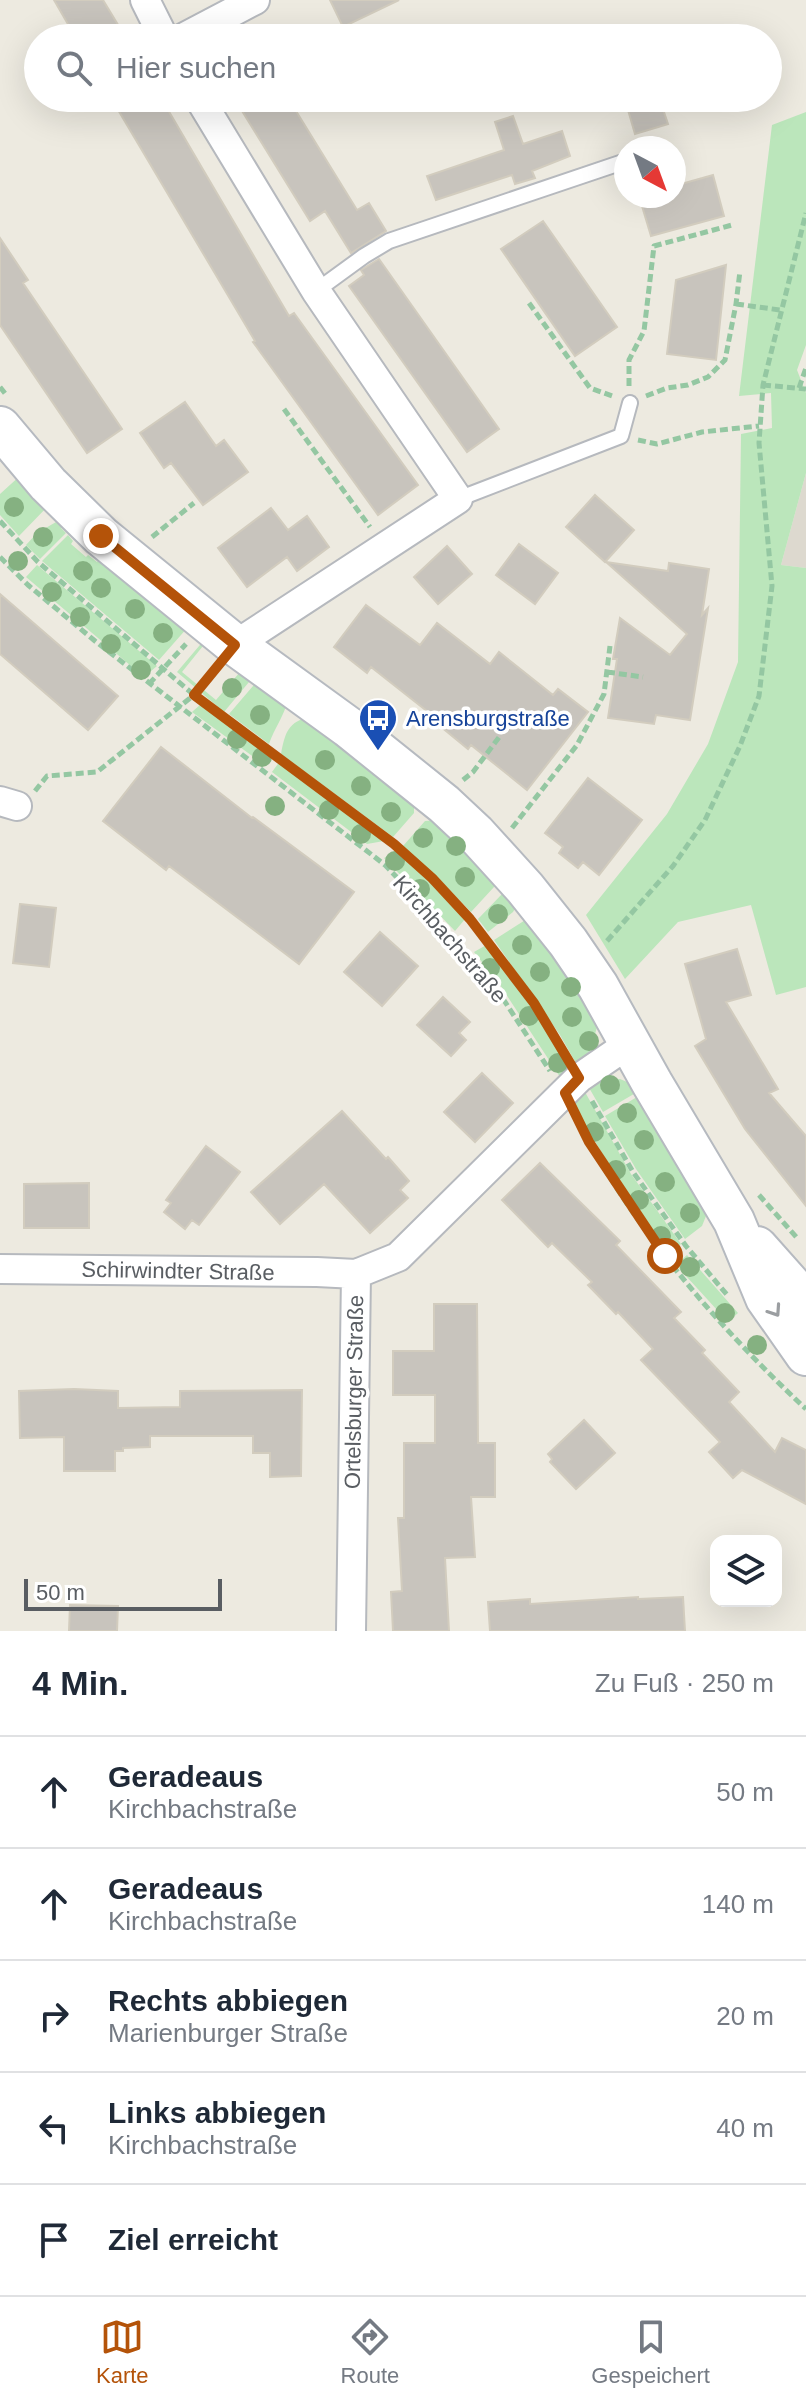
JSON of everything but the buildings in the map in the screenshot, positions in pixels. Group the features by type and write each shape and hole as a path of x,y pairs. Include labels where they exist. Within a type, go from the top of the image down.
{"main road":[{"path":"0,427 48,484 101,536 235,645 348,727 475,833 568,942 598,986 630,1043 746,1207 806,1302"},
{"path":"746,1207 766,1298 806,1355"}],"street":[{"path":"145,0 157,24"},
{"path":"210,24 255,0"},
{"path":"207,112 316,291 458,499 235,645"},
{"name":"Ortelsburger Straße","path":"351,1631 356,1274 398,1257 572,1086 630,1043"},
{"name":"Schirwindter Straße","path":"0,1269 356,1274"}],"lane":[{"path":"316,291 389,241 614,165"},
{"path":"458,499 621,436 630,403"}],"path":[{"path":"601,948 673,866 705,820 740,746 759,696 772,586 759,426 763,385 806,213"},
{"path":"529,303 590,388 630,403 629,360 644,331 654,246 732,225"},
{"path":"667,388 688,385 708,377 725,360 740,271"},
{"path":"736,304 780,310"},
{"path":"763,385 802,388 806,368"},
{"path":"284,409 385,547"},
{"path":"621,436 657,444 702,432 759,426"},
{"path":"145,543 194,503"},
{"name":"Kirchbachstraße","path":"0,521 38,562 194,695 394,844 432,878 470,919 534,1003 572,1086 589,1142 665,1256 727,1328 806,1409"},
{"name":"Kirchbachstraße","path":"0,557 28,585 95,641 385,865 439,921 496,988 572,1086 686,1246 733,1303"},
{"path":"8,803 27,801 47,776 97,772 194,695 235,645"},
{"path":"509,832 577,745 604,694 610,646"},
{"path":"607,672 643,677"},
{"path":"473,772 500,736"},
{"path":"746,1207 806,1249"}],"shaded area":[{"path":"806,473 806,568 781,565"}],"green space":[{"path":"806,112 806,345 797,370 806,393 806,473 781,565 806,568 806,987 776,995 751,905 678,922 625,979 586,915 667,814 708,744 738,662 741,434 772,428 771,393 739,396 772,125"},
{"path":"22,474 49,505 19,536 0,515 0,494"},
{"path":"63,518 67,522 61,528 66,533 40,559 26,545 37,533"},
{"path":"68,535 73,541 71,544 86,557 88,555 97,562 104,554 188,627 159,660 42,561"},
{"path":"37,565 157,666 144,677 26,577"},
{"path":"205,639 207,641 182,672 216,700 240,672 254,676 224,712 177,672"},
{"path":"259,679 288,700 269,744 229,714"},
{"path":"201,704 267,751 266,761 263,764 192,712"},
{"path":"311,717 414,797 414,813 393,837 281,754 292,725"},
{"path":"280,761 384,841 367,844 272,772"},
{"path":"442,820 498,879 471,912 403,846 425,821"},
{"path":"398,851 466,918 455,931 384,858"},
{"path":"503,893 519,901 513,912 488,932 478,919"},
{"path":"530,917 565,960 598,1024 590,1051 577,1065 560,1035 494,940"},
{"path":"488,944 536,1011 571,1071 562,1080 500,985 474,952"},
{"path":"620,1079 639,1091 603,1112 588,1086 601,1080"},
{"path":"585,1092 631,1174 681,1244 668,1255 619,1182 573,1104"},
{"path":"642,1094 706,1216 702,1226 685,1239 636,1169 605,1116"},
{"path":"687,1255 738,1313 728,1322 676,1265"}],"place":[{"name":"Arensburgstraße","path":"378,752"}],"route":[{"path":"101,536 235,645 194,695 394,844 432,878 470,919 534,1003 579,1078 565,1093 589,1142 665,1256"}]}
